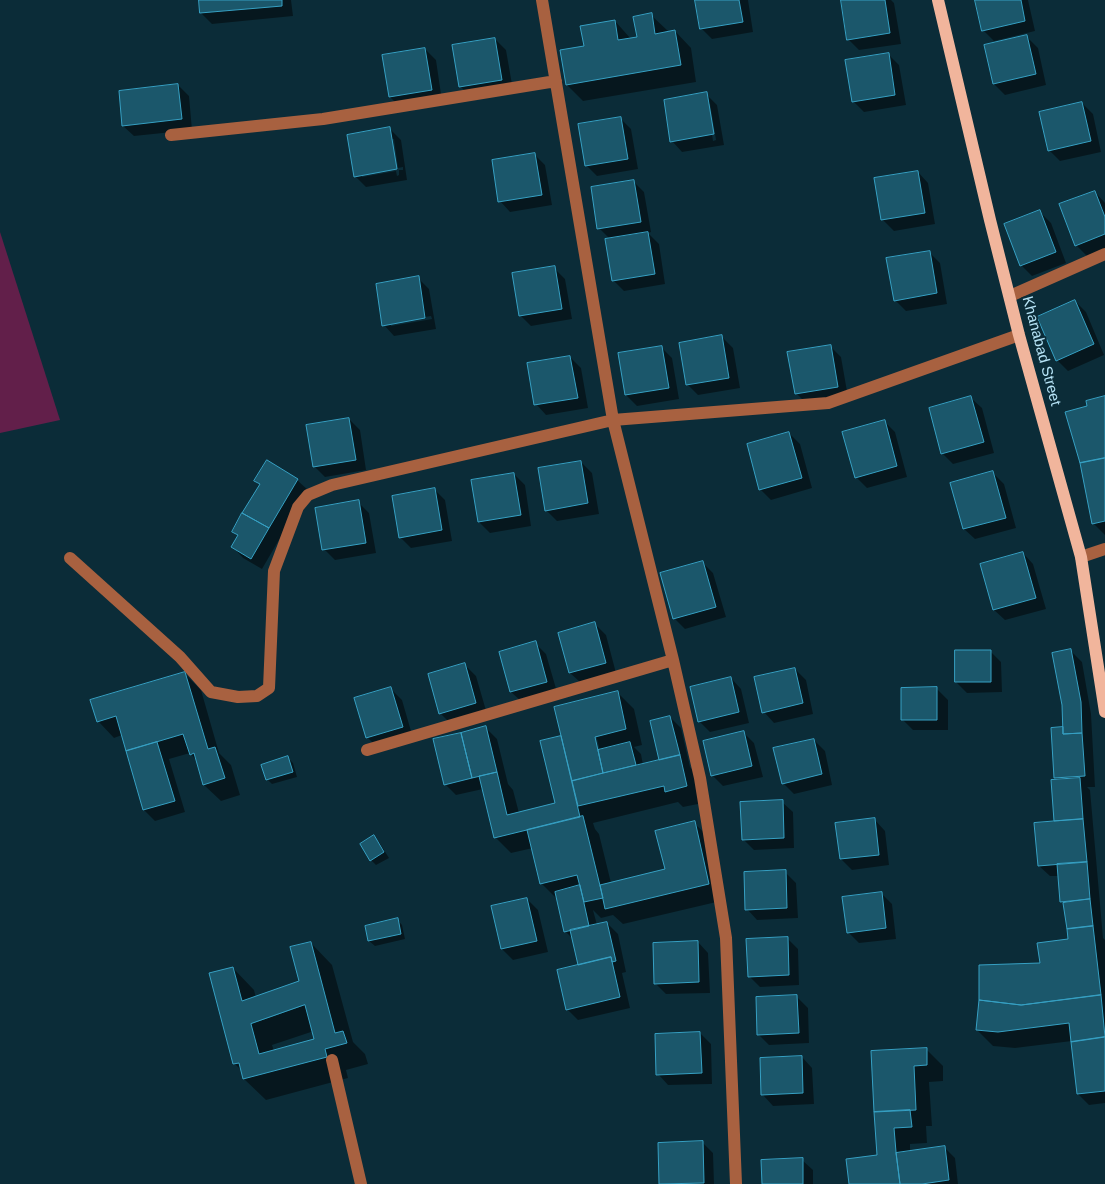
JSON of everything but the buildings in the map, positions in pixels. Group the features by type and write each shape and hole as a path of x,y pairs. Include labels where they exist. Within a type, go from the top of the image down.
{"main road":[{"name":"Khanabad Street","path":"938,0 1019,335 1081,557 1103,682 1105,712"}],"street":[{"path":"542,0 613,420 673,660 700,778 726,938 736,1184"},
{"path":"171,135 323,119 556,80"},
{"path":"1010,296 1105,254"},
{"path":"70,558 180,657 211,692 238,697 257,696 269,688 274,571 298,507 308,495 332,485 613,420 828,403 1019,335"},
{"path":"1081,557 1105,549"},
{"path":"367,750 673,660"},
{"path":"332,1060 361,1184"}],"shaded area":[{"path":"0,232 60,420 0,433"}]}
